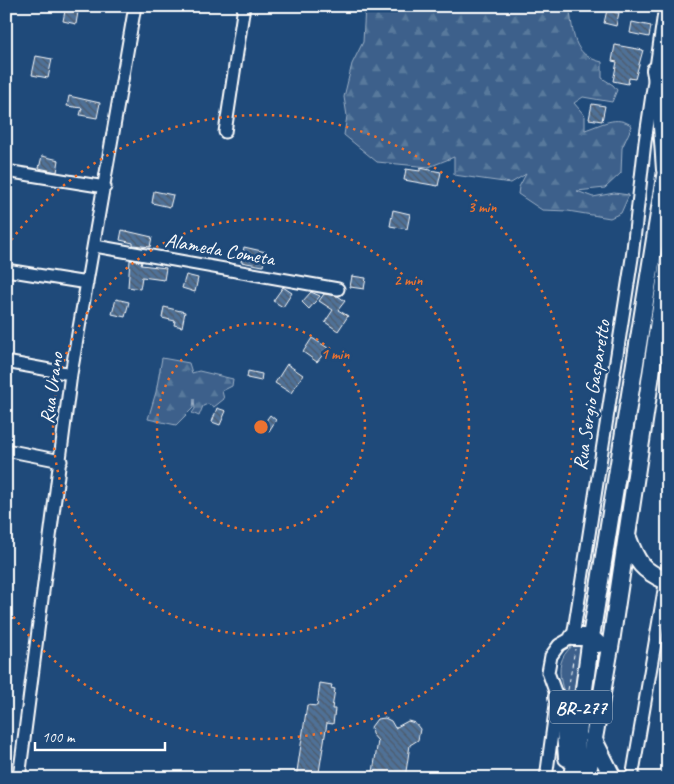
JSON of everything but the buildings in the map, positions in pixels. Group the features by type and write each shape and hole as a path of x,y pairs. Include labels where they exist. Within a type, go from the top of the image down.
{"highway":[{"path":"655,70 660,97 667,166"},
{"name":"BR-277","path":"570,778 590,637 667,166"},
{"name":"BR-277","path":"586,778 611,642 668,261"},
{"path":"627,536 636,559 646,572 667,577"},
{"path":"573,637 590,637 598,642 600,658 593,740 613,778"},
{"path":"557,697 564,719 570,778"}],"street":[{"name":"Rua Urano","path":"19,778 72,374 135,6"},
{"path":"225,132 244,6"},
{"name":"Rua Sergio Gasparetto","path":"573,637 632,258 655,70 665,6"},
{"path":"6,171 105,187"},
{"name":"Alameda Cometa","path":"95,246 338,289"},
{"path":"6,270 87,283"},
{"path":"6,362 72,374"},
{"path":"6,450 61,461"},
{"path":"632,778 667,577"},
{"path":"546,778 557,697 548,672 551,656 559,645 573,637"}],"green space":[{"path":"365,6 569,6 573,34 579,48 592,59 602,62 602,78 617,90 612,102 583,97 574,103 585,116 585,130 603,123 615,121 621,121 632,126 622,148 621,173 605,188 577,191 593,197 614,193 629,195 621,213 610,218 568,211 542,210 518,194 519,187 526,174 511,183 454,175 454,157 429,167 377,162 344,135 347,116 344,97 352,64 363,42"},
{"path":"162,358 189,363 192,373 199,371 233,379 232,386 222,391 224,399 214,407 208,404 203,406 199,416 192,413 195,409 194,399 193,408 176,425 148,419 156,392"},
{"path":"577,643 585,643 573,717 562,687 560,667 562,658"}]}
